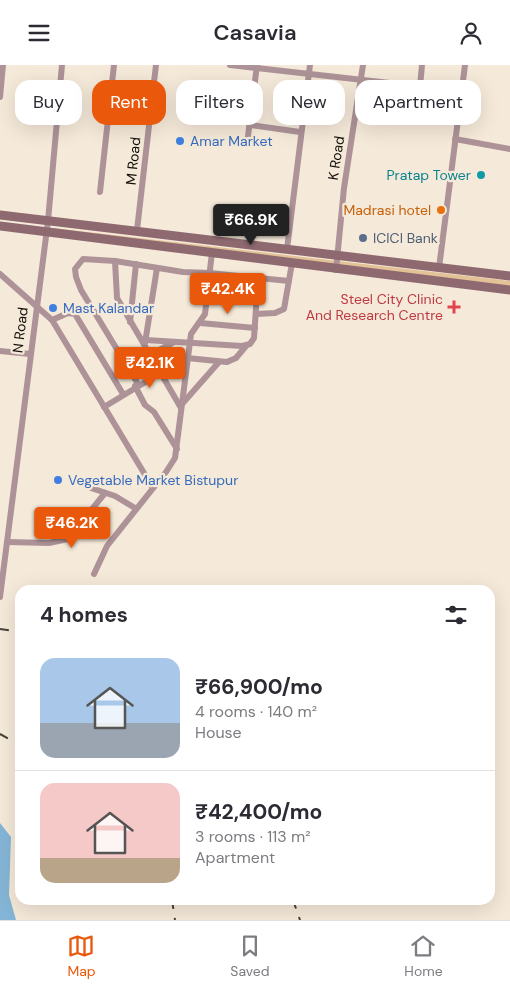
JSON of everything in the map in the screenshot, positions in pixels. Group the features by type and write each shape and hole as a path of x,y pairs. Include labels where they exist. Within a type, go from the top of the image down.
{"street":[{"path":"0,97 3,65"},
{"name":"N Road","path":"0,597 47,232 62,65"},
{"path":"100,192 114,65"},
{"name":"M Road","path":"137,230 156,65"},
{"path":"230,65 368,80"},
{"path":"287,249 300,132 310,65"},
{"name":"K Road","path":"336,269 339,255 344,188 363,65"},
{"path":"421,80 422,65"},
{"path":"463,80 465,65"},
{"path":"255,80 257,67"},
{"path":"247,144 250,125 300,132"},
{"path":"439,268 457,125"},
{"path":"455,139 510,149"},
{"path":"0,215 510,276"},
{"path":"0,227 510,290"},
{"path":"94,574 107,546 171,465 177,449 187,357 191,335 205,314 212,253"},
{"path":"177,449 154,412 145,405 136,385 81,290 76,277 77,263 83,259 115,261 183,272 289,281"},
{"path":"115,261 117,298 182,406"},
{"path":"256,314 275,313 284,309 292,263"},
{"path":"130,322 136,264"},
{"path":"145,343 157,268"},
{"path":"0,274 52,320 69,352 153,487"},
{"path":"104,407 136,385 187,357 219,362 232,361 252,342 255,327 258,278"},
{"path":"52,320 68,313 75,314 123,394"},
{"path":"200,323 255,327"},
{"path":"150,355 176,341"},
{"path":"145,343 190,341 246,346"},
{"path":"0,351 30,354"},
{"path":"182,406 219,362"},
{"path":"91,489 127,502 136,509"},
{"path":"7,542 49,543 68,539 105,493"}],"shaded area":[{"path":"53,228 510,281 510,286 52,231"}],"water":[{"path":"0,823 11,837 9,895 16,920 0,920"}],"railway":[{"path":"0,629 15,631"},
{"path":"0,734 15,742"},
{"path":"173,905 175,920"},
{"path":"295,905 300,920"}],"place":[{"name":"Amar Market","path":"180,141"},
{"name":"Pratap Tower","path":"481,175"},
{"name":"Madrasi hotel","path":"441,210"},
{"name":"ICICI Bank","path":"363,238"},
{"name":"Steel City Clinic And Research Centre","path":"454,307"},
{"name":"Mast Kalandar","path":"53,308"},
{"name":"Vegetable Market Bistupur","path":"58,480"}]}
